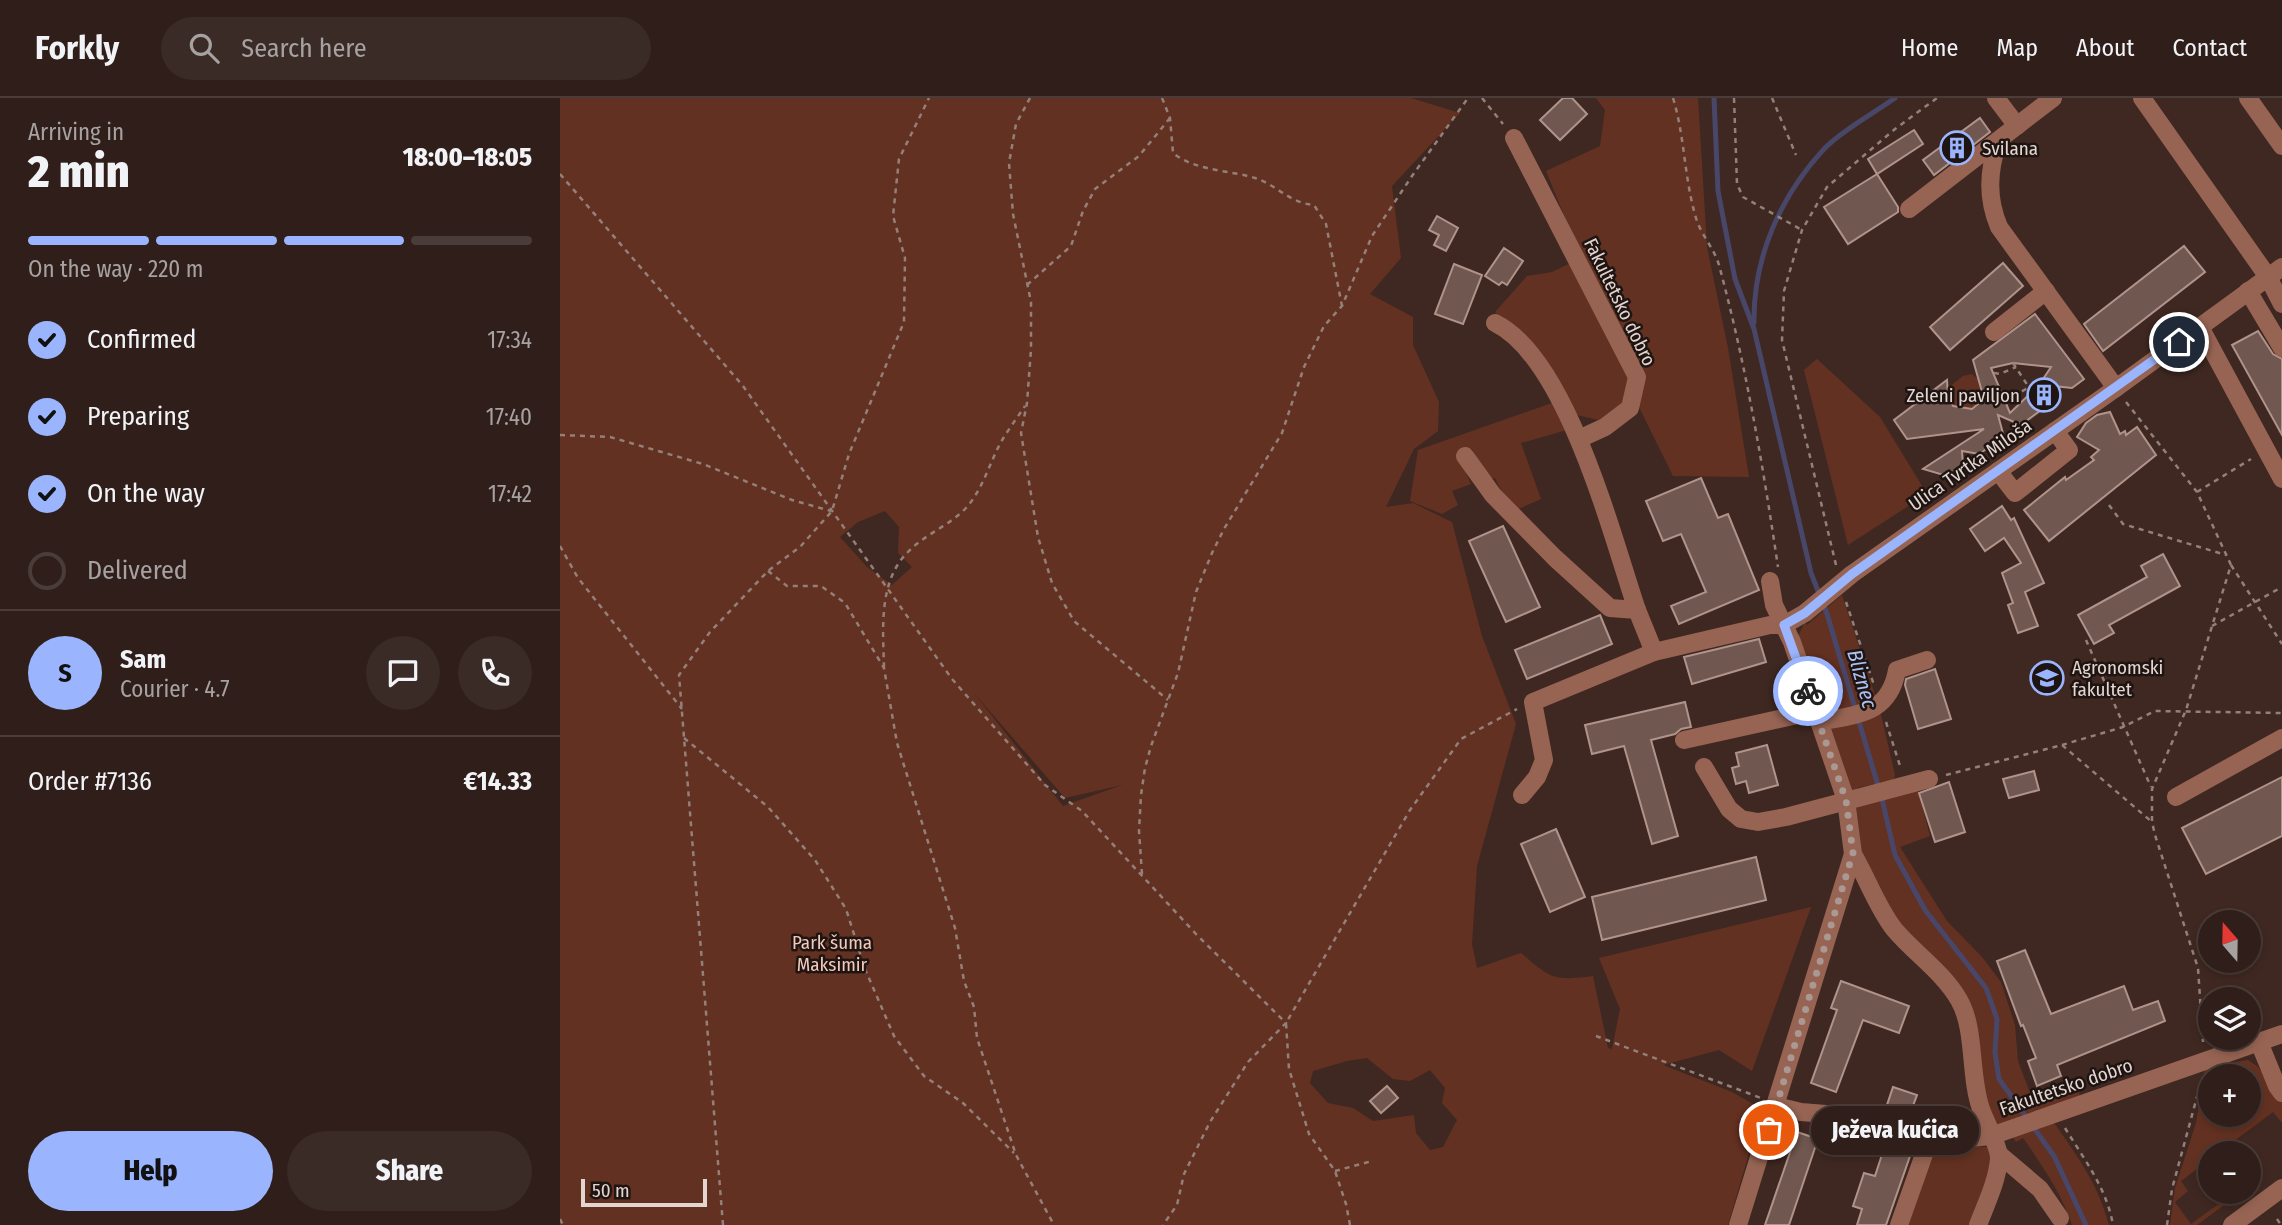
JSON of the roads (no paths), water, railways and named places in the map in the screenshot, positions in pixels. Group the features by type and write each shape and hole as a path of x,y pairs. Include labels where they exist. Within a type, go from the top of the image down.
{"street":[{"path":"1996,98 2017,126"},
{"path":"1909,209 2053,98"},
{"path":"2142,98 2275,272 2282,304"},
{"path":"2248,98 2282,146"},
{"name":"Fakultetsko dobro","path":"1514,138 1637,377 1630,408 1605,427 1580,439"},
{"path":"1998,142 1990,166 1992,209 1999,227 2116,388"},
{"name":"Ulica Tvrtka Miloša","path":"1784,625 1805,613 2275,272"},
{"path":"1994,332 2046,291"},
{"path":"2248,291 2282,348"},
{"path":"1495,323 1525,348 1547,377 1580,439 1637,610 1654,652"},
{"path":"2200,327 2282,479"},
{"path":"1998,471 2015,493 2070,450 2055,431"},
{"path":"1465,456 1493,495 1555,558 1610,608 1637,610"},
{"path":"1738,1225 1853,853 1853,798 1817,716 1784,625 1774,605 1770,581"},
{"path":"1522,795 1537,777 1544,760 1533,702 1654,652 1770,625 1784,625"},
{"path":"1684,740 1817,716 1844,717 1874,708 1894,685 1897,670 1927,660"},
{"path":"2176,797 2282,737"},
{"path":"1704,767 1729,809 1741,819 1758,822 1929,779"},
{"path":"1853,853 1892,926 1919,957 1944,978 1959,999 1967,1017 1972,1069 1980,1106 2000,1155 2040,1189 2060,1217"},
{"name":"Fakultetsko dobro","path":"2261,1041 2282,1034"},
{"path":"2261,1046 2278,1078 2282,1093"},
{"name":"Fakultetsko dobro","path":"1776,1106 1801,1112 1899,1120 1969,1138 1990,1136 2236,1050"},
{"path":"1899,1225 1933,1129"},
{"path":"1978,1225 1997,1176 2000,1155"},
{"path":"2232,1225 2282,1188"}],"waterway":[{"name":"Bliznec","path":"1714,98 1718,191 1735,279 1754,329 1811,573 1827,614 1882,799 1895,855 1925,910 1986,988 1997,1019 1995,1052 1999,1079 2054,1156 2086,1225"},
{"path":"1754,323 1758,275 1764,252 1782,207 1795,186 1825,148 1895,98"}],"place":[{"name":"Svilana","path":"1957,148"},
{"name":"Zeleni paviljon","path":"2044,395"},
{"name":"Agronomski fakultet","path":"2047,678"},
{"name":"Ježeva kućica","path":"1769,1130"}],"park label":[{"name":"Park šuma Maksimir","path":"832,953"}]}
